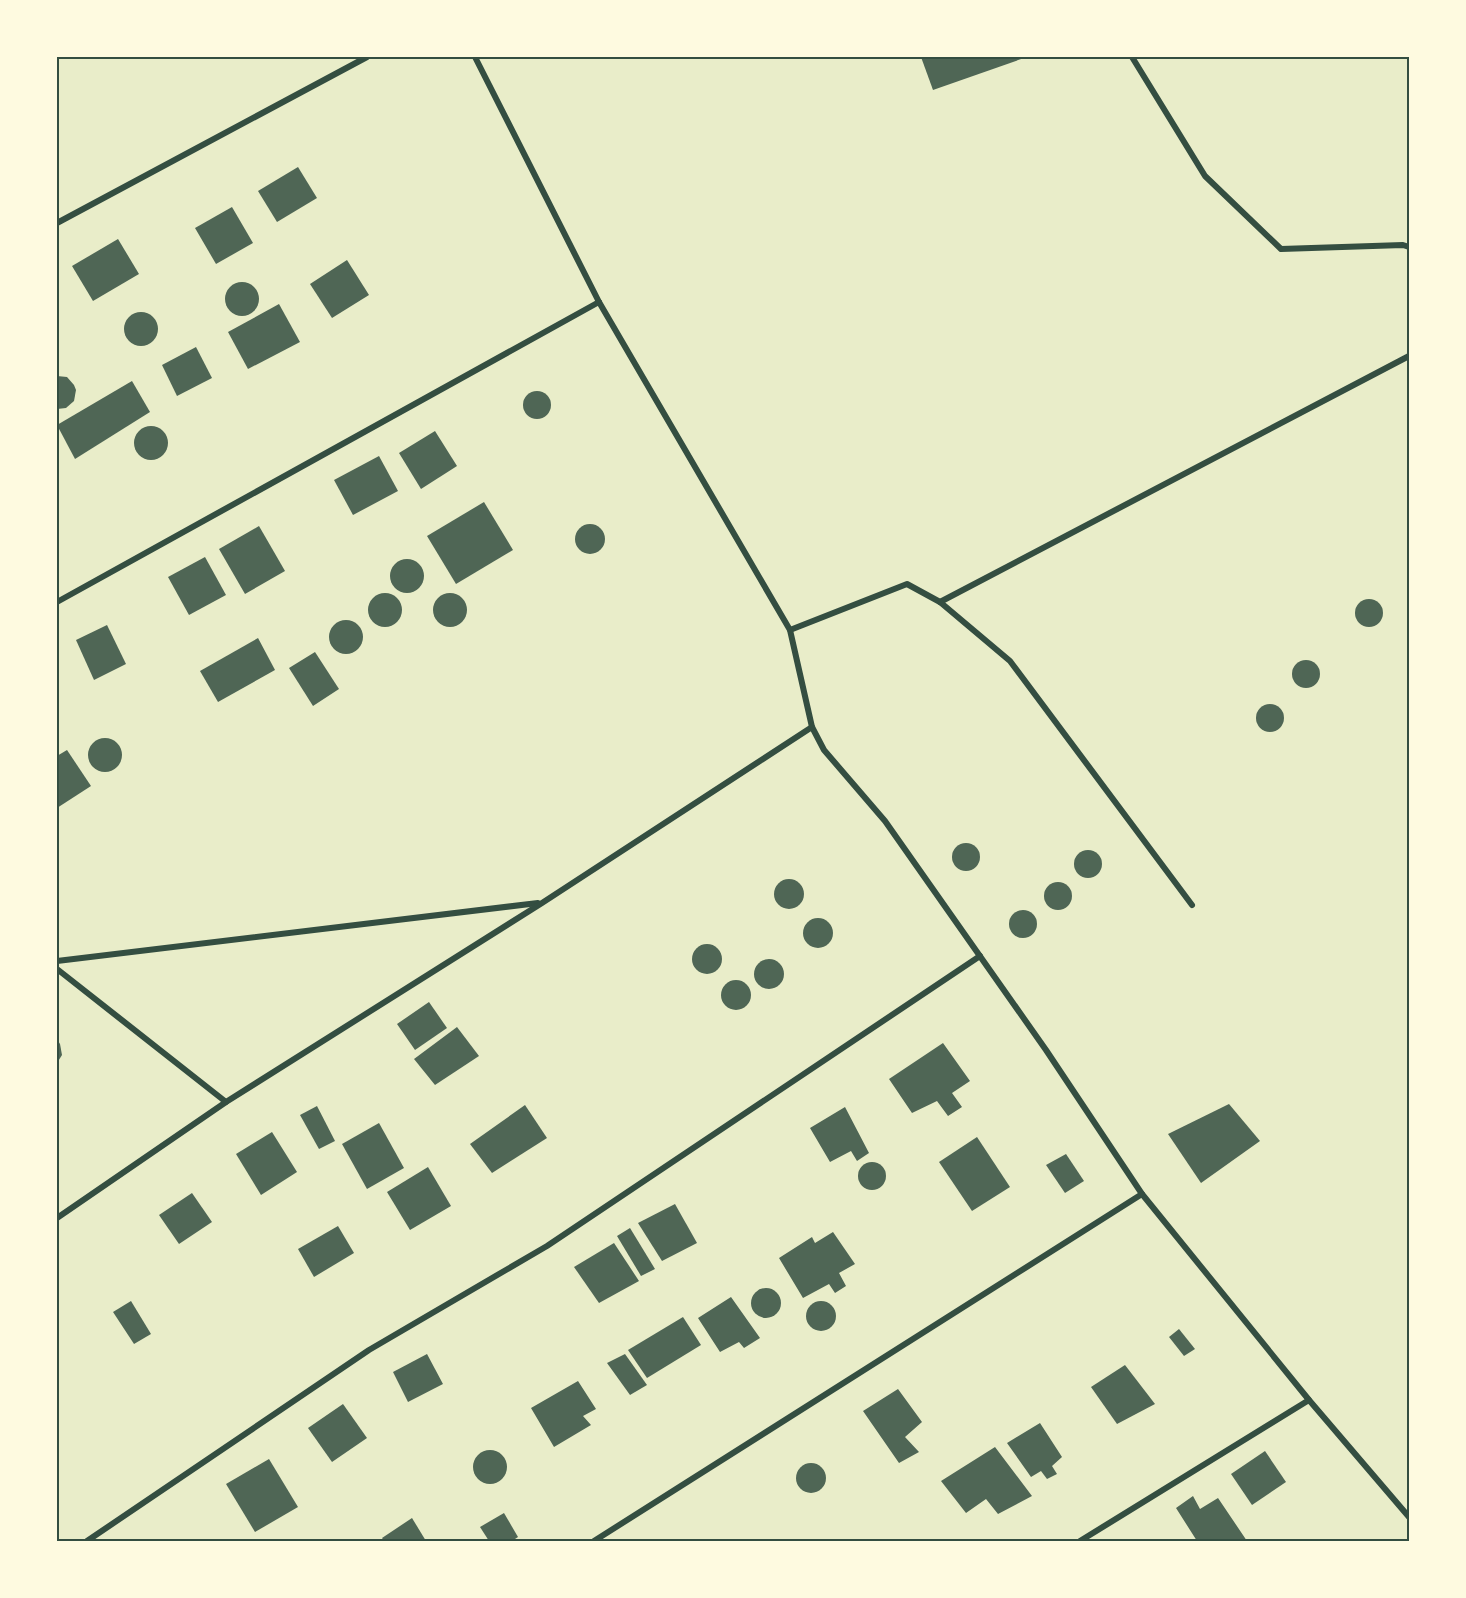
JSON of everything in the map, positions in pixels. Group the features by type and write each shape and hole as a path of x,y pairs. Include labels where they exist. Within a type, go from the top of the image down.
{"street":[{"path":"57,223 367,57"},
{"path":"475,57 599,302 790,630 812,727 824,750 885,821 1046,1050 1142,1194 1309,1401 1409,1517"},
{"path":"1131,57 1205,176 1281,249 1403,245 1409,247"},
{"path":"57,602 599,302"},
{"path":"940,602 1409,356"},
{"path":"790,630 907,584 940,602 1010,661 1192,904"},
{"path":"57,1218 226,1102 542,903 812,727"},
{"path":"57,961 542,903"},
{"path":"87,1541 369,1350 547,1246 980,956"},
{"path":"57,969 226,1102"},
{"path":"594,1541 1142,1194"},
{"path":"1080,1541 1309,1401"}],"building":[{"path":"921,57 1027,57 933,90"},
{"path":"298,167 317,198 277,222 258,191"},
{"path":"232,207 253,243 216,264 195,228"},
{"path":"118,239 139,274 93,301 72,266"},
{"path":"347,260 369,295 332,318 310,284"},
{"path":"242,282 254,287 259,299 254,311 242,316 230,311 225,299 230,287"},
{"path":"279,304 300,342 248,369 228,332"},
{"path":"141,312 153,317 158,329 153,341 141,346 129,341 124,329 129,317"},
{"path":"196,347 212,378 177,396 162,365"},
{"path":"57,376 67,377 76,390 74,401 66,408 57,409"},
{"path":"132,381 150,412 75,459 57,425"},
{"path":"537,391 547,395 551,405 547,415 537,419 527,415 523,405 527,395"},
{"path":"151,426 163,431 168,443 163,455 151,460 139,455 134,443 139,431"},
{"path":"435,431 457,466 421,489 399,453"},
{"path":"379,456 398,491 353,515 334,480"},
{"path":"484,502 513,550 456,584 427,536"},
{"path":"590,524 601,528 605,539 601,550 590,554 579,550 575,539 579,528"},
{"path":"259,526 285,571 245,594 219,549"},
{"path":"205,557 226,595 189,615 168,577"},
{"path":"407,559 419,564 424,576 419,588 407,593 395,588 390,576 395,564"},
{"path":"385,593 397,598 402,610 397,622 385,627 373,622 368,610 373,598"},
{"path":"450,593 462,598 467,610 462,622 450,627 438,622 433,610 438,598"},
{"path":"1369,599 1379,603 1383,613 1379,623 1369,627 1359,623 1355,613 1359,603"},
{"path":"346,620 358,625 363,637 358,649 346,654 334,649 329,637 334,625"},
{"path":"107,625 126,664 94,680 76,640"},
{"path":"258,638 275,670 218,702 200,671"},
{"path":"315,652 339,689 313,706 289,668"},
{"path":"1306,660 1316,664 1320,674 1316,684 1306,688 1296,684 1292,674 1296,664"},
{"path":"1270,704 1280,708 1284,718 1280,728 1270,732 1260,728 1256,718 1260,708"},
{"path":"105,738 117,743 122,755 117,767 105,772 93,767 88,755 93,743"},
{"path":"67,750 91,786 57,808 57,756"},
{"path":"966,843 976,847 980,857 976,867 966,871 956,867 952,857 956,847"},
{"path":"1088,850 1098,854 1102,864 1098,874 1088,878 1078,874 1074,864 1078,854"},
{"path":"789,879 800,883 804,894 800,905 789,909 778,905 774,894 778,883"},
{"path":"1058,882 1068,886 1072,896 1068,906 1058,910 1048,906 1044,896 1048,886"},
{"path":"1023,910 1033,914 1037,924 1033,934 1023,938 1013,934 1009,924 1013,914"},
{"path":"818,918 829,922 833,933 829,944 818,948 807,944 803,933 807,922"},
{"path":"707,944 718,948 722,959 718,970 707,974 696,970 692,959 696,948"},
{"path":"769,959 780,963 784,974 780,985 769,989 758,985 754,974 758,963"},
{"path":"736,980 747,984 751,995 747,1006 736,1010 725,1006 721,995 725,984"},
{"path":"429,1002 447,1028 415,1050 397,1024"},
{"path":"457,1027 479,1056 435,1085 414,1059"},
{"path":"57,1039 62,1055 57,1063"},
{"path":"943,1043 970,1081 952,1093 962,1107 948,1116 937,1101 912,1113 889,1079"},
{"path":"1229,1104 1260,1141 1201,1183 1168,1134"},
{"path":"525,1105 547,1138 492,1173 470,1144"},
{"path":"317,1106 335,1141 319,1149 300,1115"},
{"path":"845,1107 869,1153 857,1161 851,1151 830,1162 810,1128"},
{"path":"379,1123 404,1168 367,1189 342,1144"},
{"path":"272,1132 297,1172 261,1195 236,1154"},
{"path":"977,1137 1010,1187 972,1211 939,1162"},
{"path":"1066,1154 1084,1181 1065,1193 1046,1165"},
{"path":"872,1162 882,1166 886,1176 882,1186 872,1190 862,1186 858,1176 862,1166"},
{"path":"428,1167 451,1206 410,1230 387,1192"},
{"path":"192,1193 212,1222 179,1244 159,1215"},
{"path":"675,1204 697,1243 662,1261 638,1223"},
{"path":"338,1226 354,1253 314,1277 298,1249"},
{"path":"630,1228 655,1269 641,1276 617,1236"},
{"path":"833,1232 855,1264 839,1273 846,1286 835,1293 829,1284 803,1298 779,1258 812,1237 815,1243"},
{"path":"614,1243 639,1281 599,1303 574,1267"},
{"path":"766,1288 777,1292 781,1303 777,1314 766,1318 755,1314 751,1303 755,1292"},
{"path":"731,1297 760,1338 744,1348 739,1342 720,1352 698,1318"},
{"path":"131,1301 151,1334 134,1344 113,1312"},
{"path":"821,1301 832,1305 836,1316 832,1327 821,1331 810,1327 806,1316 810,1305"},
{"path":"683,1317 701,1345 647,1378 628,1350"},
{"path":"1179,1329 1195,1349 1184,1356 1169,1337"},
{"path":"427,1354 443,1384 408,1402 393,1372"},
{"path":"625,1354 647,1385 630,1395 607,1363"},
{"path":"1125,1365 1155,1404 1117,1424 1091,1387"},
{"path":"578,1381 596,1409 583,1416 591,1425 554,1447 531,1408"},
{"path":"898,1389 922,1422 905,1437 919,1452 899,1463 863,1411"},
{"path":"343,1404 367,1438 332,1462 308,1428"},
{"path":"1040,1423 1062,1457 1052,1466 1057,1474 1047,1479 1041,1471 1031,1477 1007,1443"},
{"path":"995,1447 1032,1496 998,1514 986,1499 966,1513 941,1481"},
{"path":"490,1450 502,1455 507,1467 502,1479 490,1484 478,1479 473,1467 478,1455"},
{"path":"1265,1451 1286,1482 1252,1505 1231,1474"},
{"path":"269,1459 298,1507 255,1532 226,1484"},
{"path":"811,1463 822,1467 826,1478 822,1489 811,1493 800,1489 796,1478 800,1467"},
{"path":"1193,1496 1200,1509 1218,1498 1247,1541 1197,1541 1176,1508"},
{"path":"504,1513 518,1537 512,1541 489,1541 480,1527"},
{"path":"412,1518 426,1541 384,1541 382,1538"}]}
